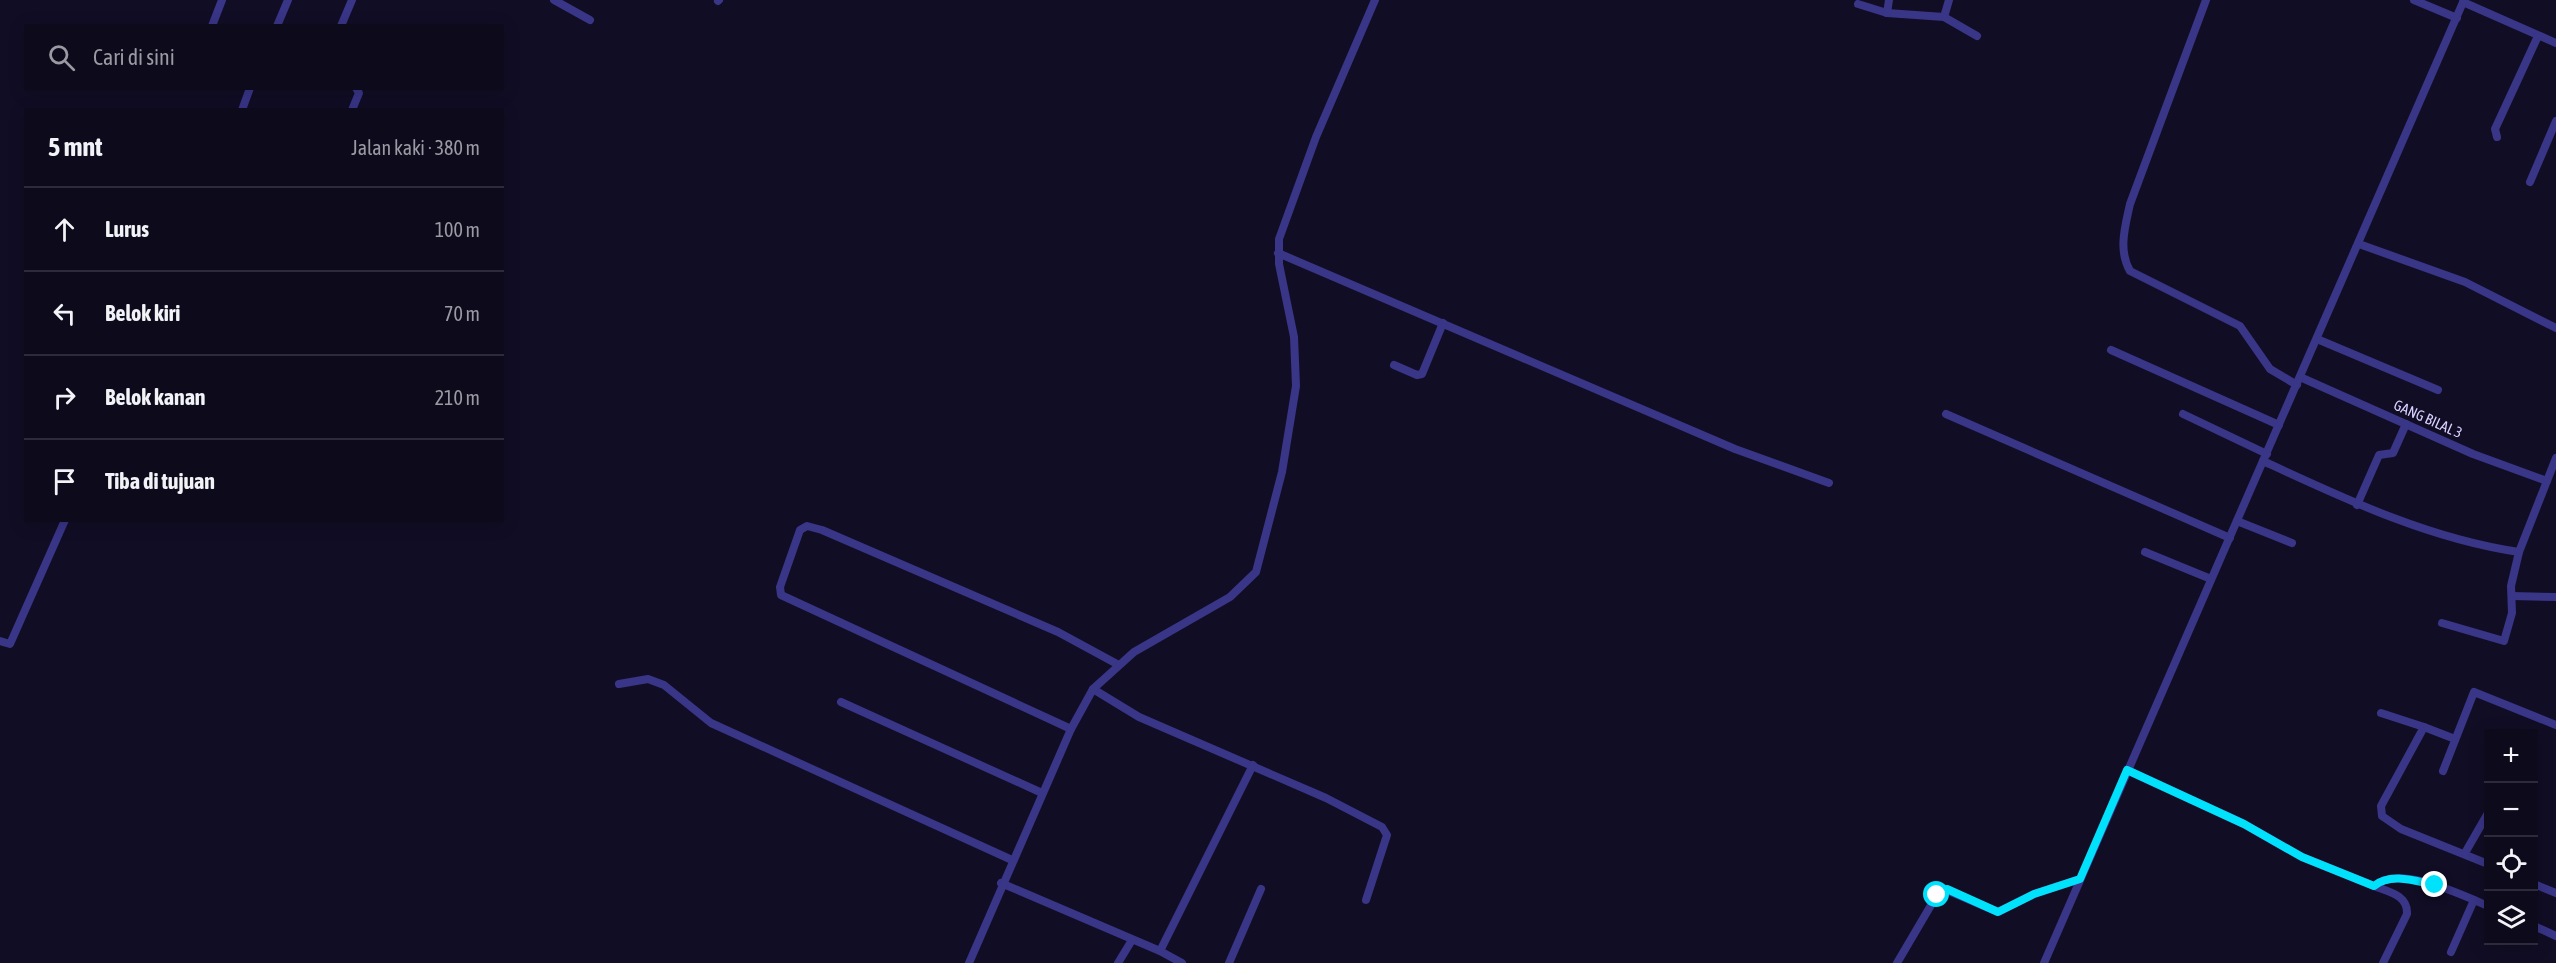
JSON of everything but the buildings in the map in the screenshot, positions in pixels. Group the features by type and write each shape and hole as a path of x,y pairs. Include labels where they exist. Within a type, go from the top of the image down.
{"street":[{"path":"213,24 222,0"},
{"path":"278,24 288,0"},
{"path":"342,24 352,0"},
{"path":"554,0 590,20"},
{"path":"969,963 1001,883 1071,729 1093,689 1117,664 1230,597 1256,572 1282,472 1296,386 1294,337 1278,253 1279,239 1316,137 1375,0"},
{"path":"1887,13 1889,0"},
{"path":"1944,17 1949,0"},
{"name":"GANG BILAL 3","path":"2206,0 2130,204 2123,240 2124,261 2130,271 2240,326 2270,369 2473,454 2547,481"},
{"path":"2414,0 2457,18"},
{"path":"2044,963 2464,1 2556,43"},
{"path":"1858,4 1887,13 1944,17 1977,36"},
{"path":"2497,137 2495,129 2538,36"},
{"path":"243,108 249,90"},
{"path":"353,108 359,93 357,90"},
{"path":"2530,182 2556,121"},
{"path":"2359,244 2465,282 2556,327"},
{"path":"1278,253 1735,448 1829,483"},
{"path":"1394,365 1417,375 1422,374 1443,323"},
{"path":"2318,339 2438,390"},
{"path":"2111,350 2279,425"},
{"path":"1946,414 2230,538"},
{"path":"2183,414 2357,505 2491,548 2519,552"},
{"path":"2357,505 2379,454 2393,453 2406,424"},
{"path":"2442,623 2504,641 2512,613 2511,592 2519,552 2556,458"},
{"path":"2236,521 2292,543"},
{"path":"0,641 10,644 64,522"},
{"path":"1071,729 781,595 780,587 800,530 807,526 822,530 1058,632 1117,664"},
{"path":"2145,552 2211,579"},
{"path":"2511,592 2556,597"},
{"path":"619,684 648,679 664,685 711,723 1012,860"},
{"path":"1093,689 1139,717 1253,765 1382,827 1387,835 1385,846 1366,900"},
{"path":"2444,771 2474,692 2556,725"},
{"path":"841,702 1042,793"},
{"path":"2381,713 2455,739"},
{"path":"2424,727 2380,811 2382,816 2394,825 2484,862"},
{"path":"1160,951 1253,765"},
{"path":"2127,770 2244,824 2302,857 2403,898 2408,906 2407,914 2383,963"},
{"path":"2464,853 2484,820"},
{"path":"1897,963 1937,895 1944,889 1998,912 2034,894 2080,879"},
{"path":"2374,886 2387,879 2413,881 2456,891 2484,904"},
{"path":"1001,883 1160,951 1182,963"},
{"path":"2538,886 2556,893"},
{"path":"1229,963 1261,889"},
{"path":"2451,952 2474,900"},
{"path":"2538,928 2556,936"},
{"path":"1118,963 1132,940"}],"route":[{"path":"1937,895 1947,889 1998,912 2034,894 2080,879 2127,770 2244,824 2302,857 2374,886 2393,878 2435,885"}]}
